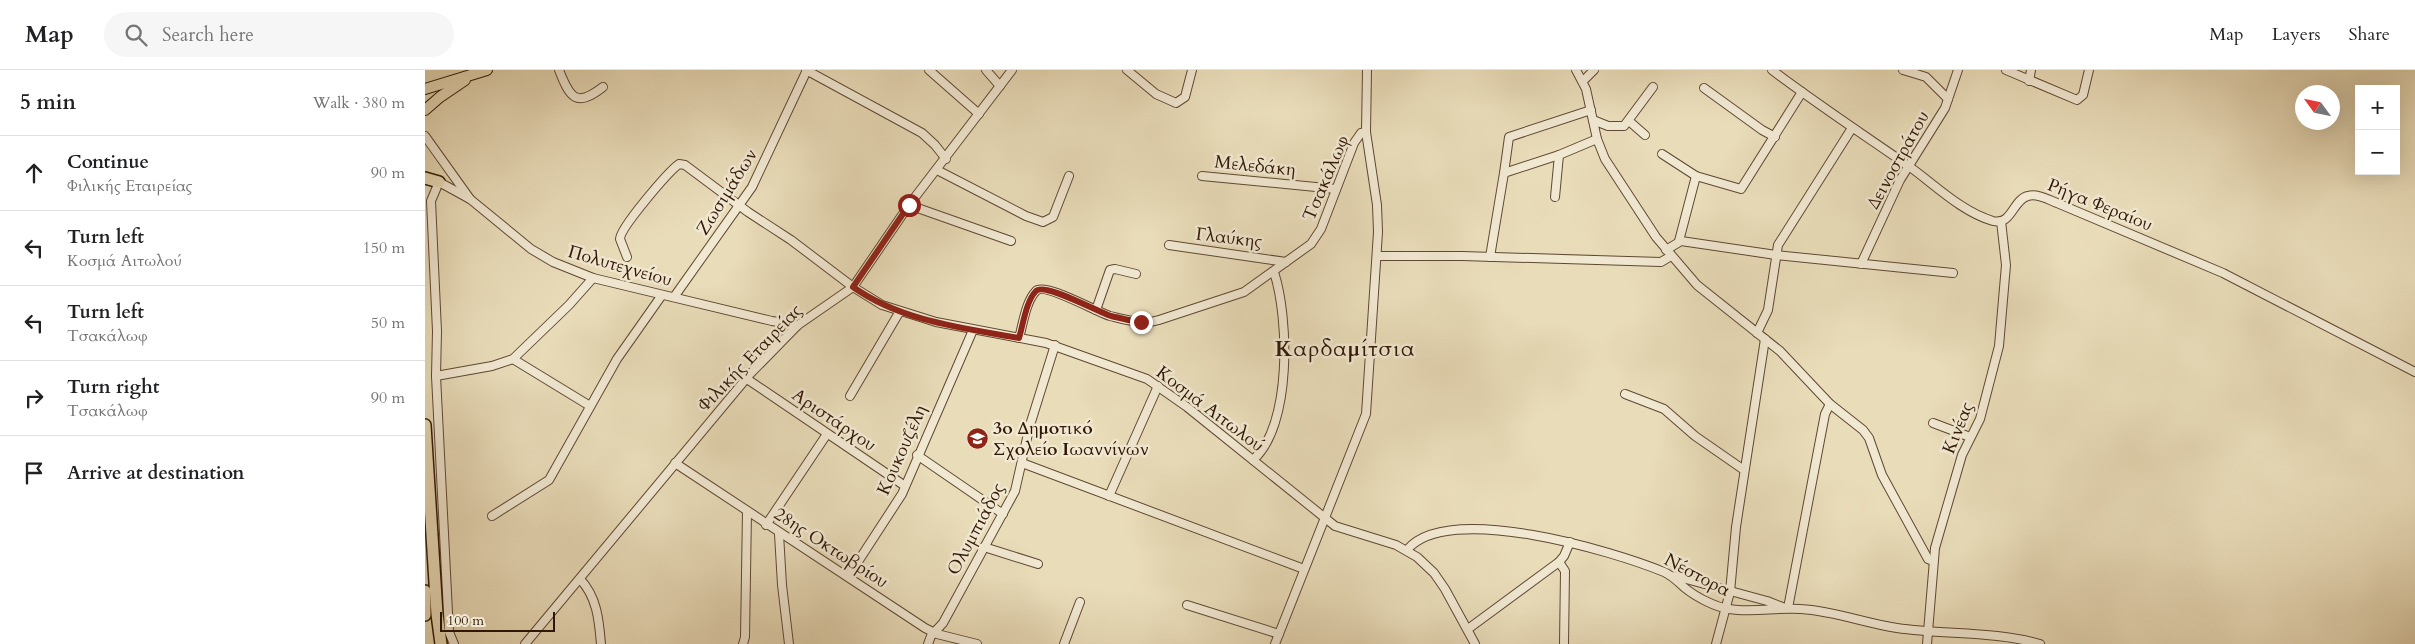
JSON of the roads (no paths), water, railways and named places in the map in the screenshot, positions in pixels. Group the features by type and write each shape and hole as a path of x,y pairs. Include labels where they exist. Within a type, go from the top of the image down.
{"highway":[{"path":"425,178 439,182"},
{"path":"425,425 437,614 441,644"},
{"path":"425,591 425,615"}],"main road":[{"path":"425,110 440,96 473,76 487,70"},
{"path":"425,88 473,76"}],"street":[{"path":"559,70 571,93 578,98 585,99 603,87"},
{"path":"806,70 922,133 946,159"},
{"name":"Ζωσιμάδων","path":"674,297 739,206 766,160 806,70"},
{"path":"929,70 979,114"},
{"path":"986,70 1000,86"},
{"name":"Φιλικής Εταιρείας","path":"525,644 747,378 798,325 853,287 909,205 946,159 1012,70"},
{"path":"1127,70 1156,94 1176,103 1185,97 1191,70"},
{"path":"1275,644 1366,414 1377,256 1377,205 1366,132 1367,70"},
{"path":"1576,70 1583,81 1597,138 1608,166 1668,253 1708,295 1794,364 1830,404 1849,417 1866,434 1882,475 1929,559 1933,562"},
{"path":"1583,81 1594,70"},
{"path":"1772,70 1975,213 1991,220 2001,221"},
{"path":"1903,70 1926,77 1948,99"},
{"name":"Δεινοστράτου","path":"1861,264 1909,166 1942,113 1958,70"},
{"path":"2006,70 2029,81 2079,99 2084,92 2089,70"},
{"path":"2029,81 2031,70"},
{"path":"1593,120 1611,127 1624,126 1653,87"},
{"path":"1704,88 1762,130 1775,137"},
{"path":"1662,154 1696,176 1741,189 1802,92"},
{"path":"1490,257 1509,137 1591,110"},
{"path":"1629,121 1645,135"},
{"path":"1757,333 1768,310 1778,244 1852,128"},
{"name":"Τσακάλωφ","path":"1019,338 1032,298 1039,289 1051,290 1096,310 1129,320 1154,322 1240,294 1274,272 1311,244 1317,236 1354,143 1361,133 1366,132"},
{"name":"Πολυτεχνείου","path":"425,136 470,199 541,255 567,269 593,278 772,322 798,325"},
{"path":"1504,173 1559,155 1597,138"},
{"path":"1555,197 1559,155"},
{"name":"Κοσμά Αιτωλού","path":"627,257 620,234 663,179 679,164 685,165 739,206 791,240 876,302 900,312 973,330 1055,345 1123,369 1157,386 1342,530 1407,550"},
{"path":"937,170 1026,216 1045,222 1055,214 1069,176"},
{"name":"Μελεδάκη","path":"1202,176 1336,190"},
{"path":"1377,256 1661,262 1679,241 1696,176"},
{"path":"454,644 449,632 431,214 433,193 439,182 470,199"},
{"name":"Ρήγα Φεραίου","path":"2001,221 2007,218 2022,198 2028,196 2035,196 2066,206 2223,273 2415,372"},
{"path":"909,205 1011,241"},
{"name":"Κινέας","path":"1927,644 1933,562 1955,480 1970,437 1981,418 1999,346 2006,265 2001,221"},
{"path":"1679,241 1776,255 1953,273"},
{"name":"Γλαύκης","path":"1169,245 1286,262"},
{"path":"1096,310 1111,270 1115,269 1136,274"},
{"path":"1253,460 1264,448 1271,436 1283,375 1284,338 1274,272"},
{"path":"437,376 491,366 513,359 551,324 593,278"},
{"path":"492,516 549,480 635,330 662,294"},
{"path":"850,396 900,312"},
{"name":"Κουκουζέλη","path":"848,577 905,486 973,330"},
{"path":"1716,644 1727,609 1730,592 1744,470 1765,339"},
{"name":"Ολυμπιάδος","path":"928,644 934,633 943,623 1015,492 1032,420 1055,345"},
{"path":"513,359 590,406"},
{"name":"Αριστάρχου","path":"747,378 905,486"},
{"path":"1109,496 1157,386"},
{"path":"1625,394 1665,409 1703,442 1744,470"},
{"path":"1665,573 1787,608 1825,414 1830,404"},
{"path":"1933,422 1970,437"},
{"path":"766,525 827,434"},
{"path":"917,455 1003,514"},
{"name":"28ης Οκτωβρίου","path":"675,463 747,510 779,534 934,633 977,644"},
{"path":"1022,463 1304,569"},
{"path":"743,644 745,637 747,510"},
{"name":"Νέστορα","path":"1407,550 1417,540 1470,528 1517,532 1570,542 1665,573 1695,594 1727,609 1768,611 1787,608 1823,611 1890,627 2040,644"},
{"path":"779,534 782,585 789,644"},
{"path":"1468,629 1559,562 1565,556 1570,542"},
{"path":"984,547 1038,564"},
{"path":"1407,550 1426,565 1437,578 1475,644"},
{"path":"1559,562 1565,571 1564,644"},
{"path":"580,579 593,596 601,644"},
{"path":"1063,644 1081,602"},
{"path":"1187,605 1279,634"}],"place":[{"name":"3ο Δημοτικό Σχολείο Ιωαννίνων","path":"977,438"}],"district":[{"name":"Καρδαμίτσια","path":"1345,349"}]}
